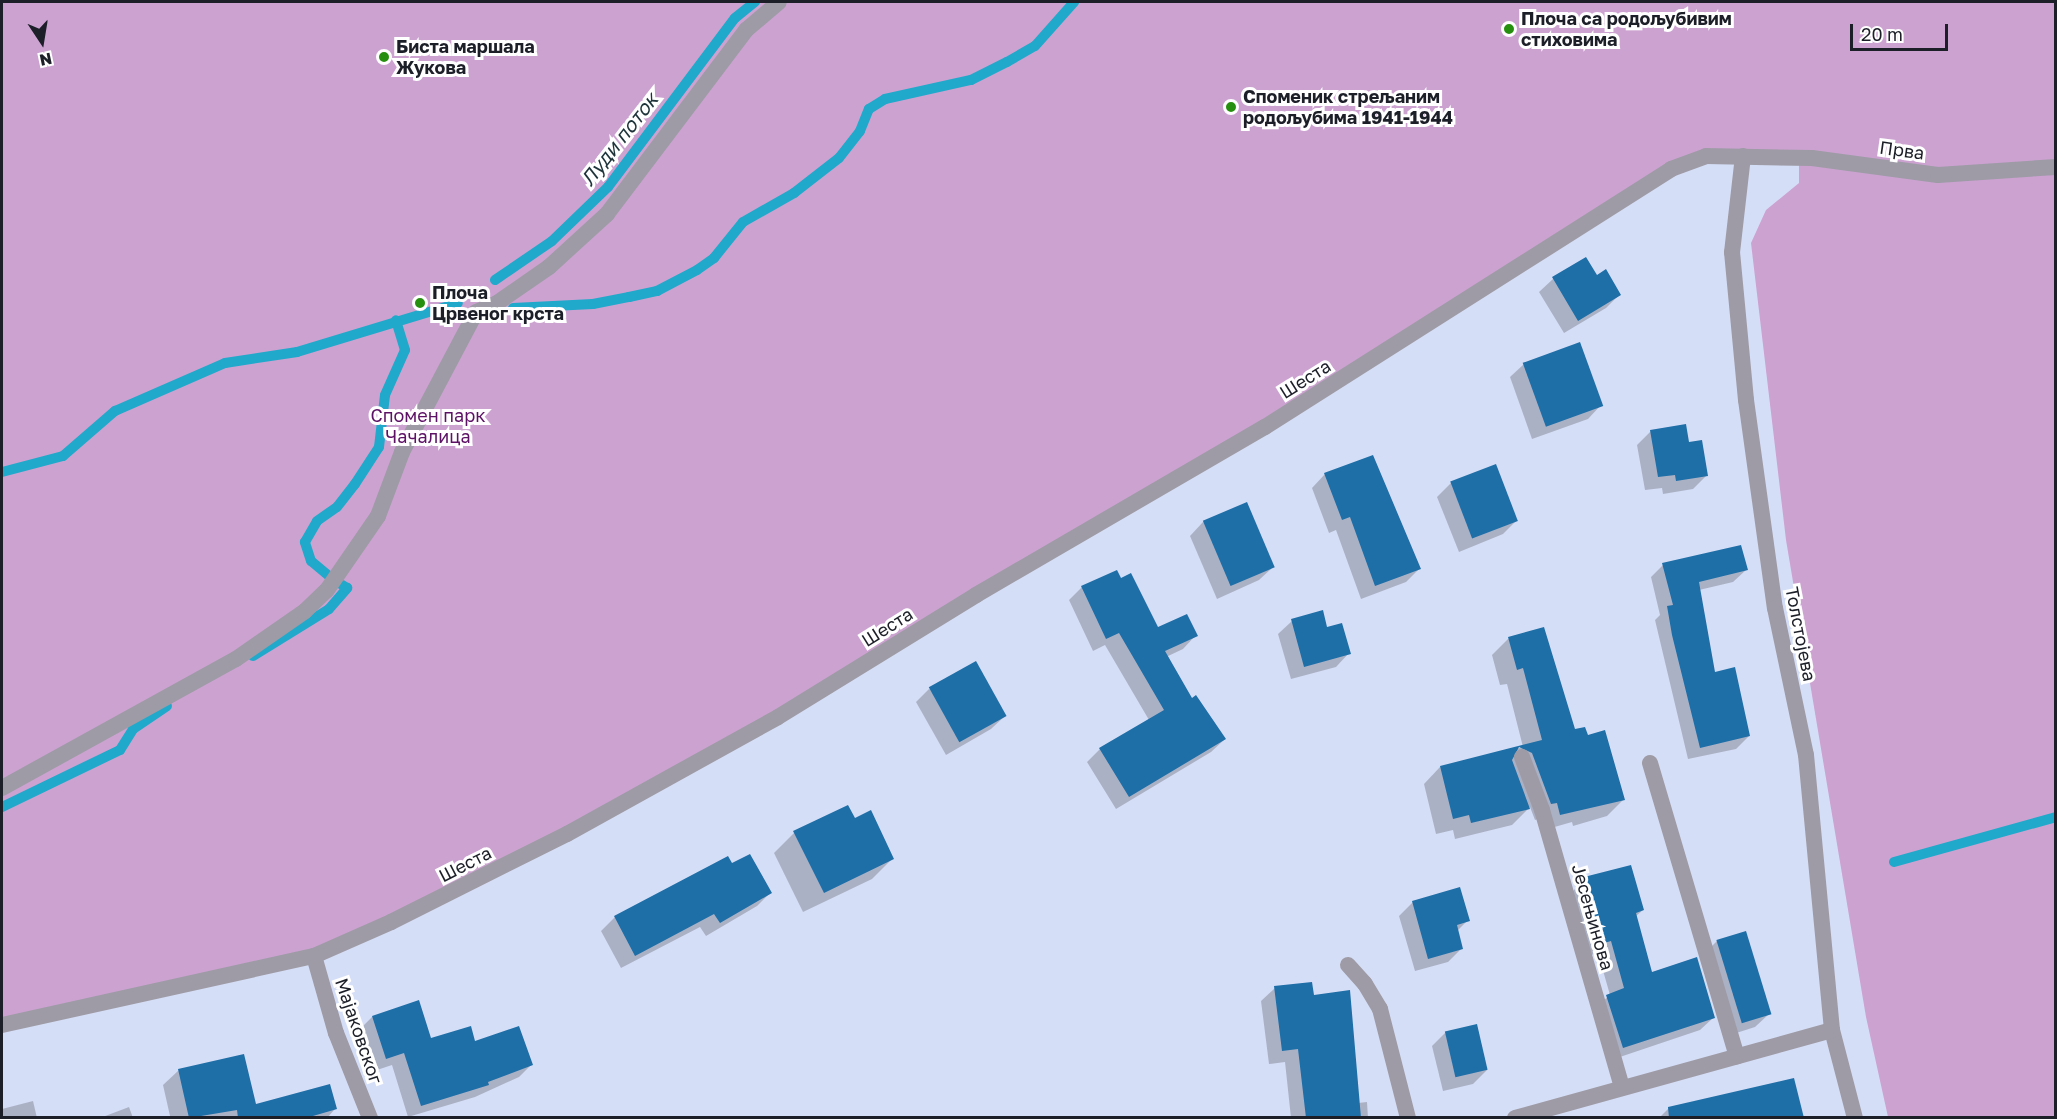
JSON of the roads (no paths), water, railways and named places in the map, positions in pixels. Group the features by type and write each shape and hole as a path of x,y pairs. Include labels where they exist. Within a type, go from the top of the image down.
{"street":[{"path":"2,788 237,659 305,611 327,590 378,516 402,452 479,317 549,267 607,214 746,30 779,2"},
{"name":"Шеста","path":"2,1025 314,956 392,922 567,834 778,717 976,595 1265,428 1671,169 1706,156 1743,156"},
{"name":"Прва","path":"1743,156 1812,158 1938,175 2055,167"},
{"name":"Толстојева","path":"1743,156 1732,252 1746,400 1775,608 1806,755 1832,1030 1855,1118"},
{"name":"Јесењинова","path":"1522,757 1542,810 1622,1088"},
{"path":"1650,764 1737,1056"},
{"name":"Мајаковског","path":"314,956 336,1033 370,1118"},
{"path":"1348,965 1365,984 1380,1009 1408,1118"},
{"path":"1515,1118 1832,1030"}],"waterway":[{"name":"Луди поток","path":"495,280 552,241 608,187 735,18 755,2"},
{"path":"513,308 593,304 629,297 657,291 697,270 714,258 743,222 794,193 839,158 860,131 869,109 885,99 971,80 1007,62 1035,46 1074,2"},
{"path":"2,472 63,456 115,411 225,363 297,352 458,303"},
{"path":"329,576 311,561 305,542 317,521 337,507 355,484 379,447 385,395 405,350 396,320"},
{"path":"253,656 329,609 347,588 342,585"},
{"path":"2,807 120,750 133,729 167,706"},
{"path":"1894,862 2056,817"}],"place":[{"name":"Плоча са родољубивим стиховима","path":"1509,29"},
{"name":"Биста маршала Жукова","path":"384,57"},
{"name":"Споменик стрељаним родољубима 1941-1944","path":"1231,107"},
{"name":"Плоча Црвеног крста","path":"420,303"}],"park label":[{"name":"Спомен парк Чачалица","path":"428,426"}]}
